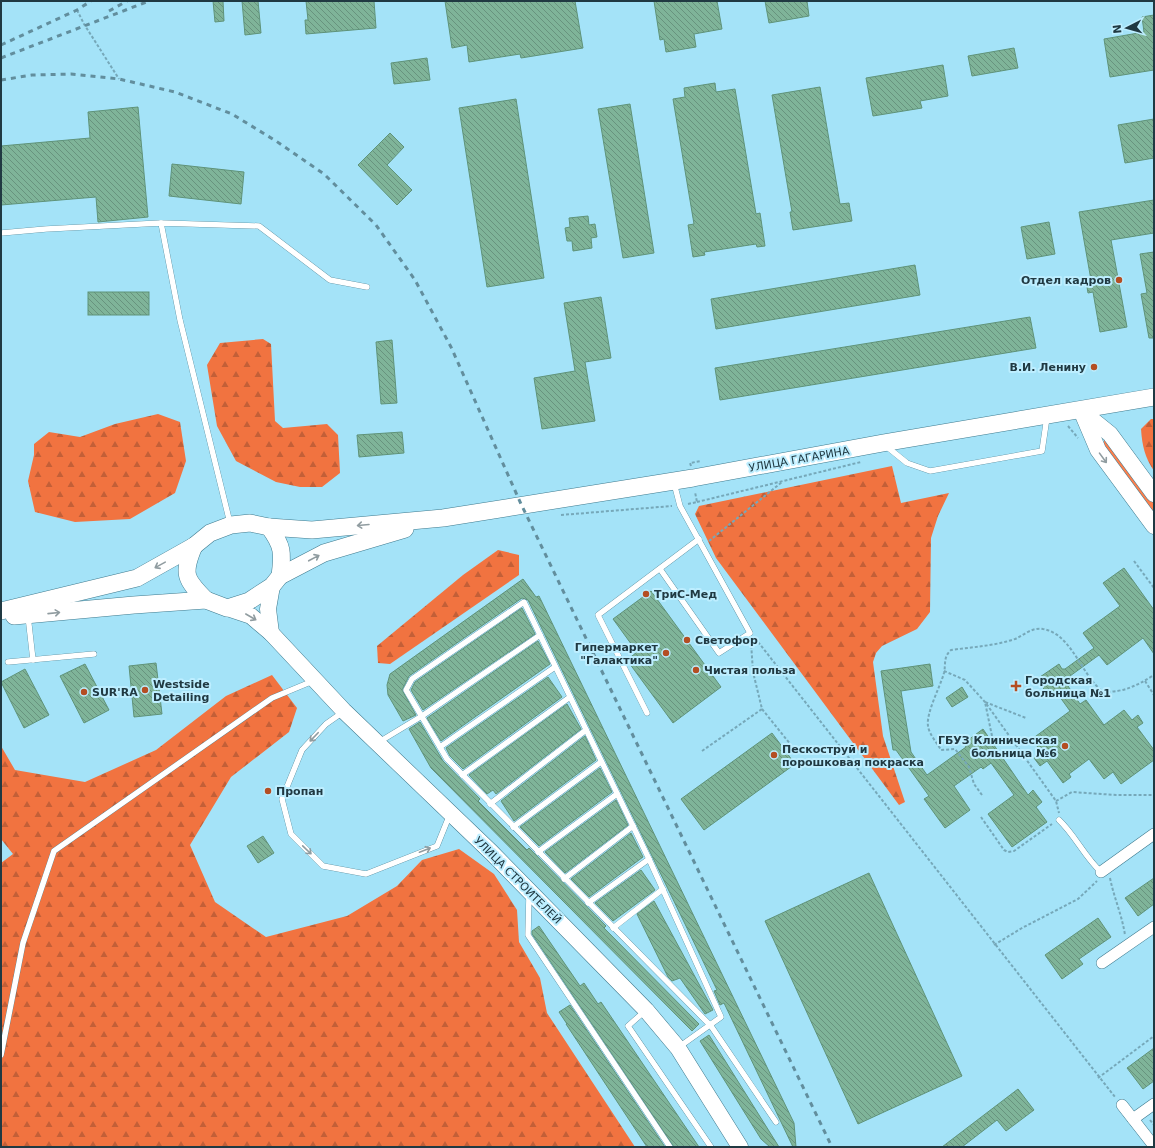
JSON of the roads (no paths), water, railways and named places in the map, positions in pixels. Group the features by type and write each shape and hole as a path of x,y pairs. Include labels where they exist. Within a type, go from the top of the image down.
{"main road":[{"name":"УЛИЦА ГАГАРИНА","path":"443,518 674,481 883,443 1083,416 1154,397"},
{"path":"1083,416 1096,432 1098,450 1154,526"},
{"path":"1096,432 1110,434 1154,494"},
{"path":"194,546 186,564 189,583 206,600 227,608 249,601 276,581 324,553 443,518"},
{"path":"1,611 137,578 194,546 210,533 231,525 250,523 269,527 312,530 443,518"},
{"path":"269,527 280,541 283,556 268,609 271,633"},
{"path":"1,617 28,616 134,605 206,600"},
{"name":"УЛИЦА СТРОИТЕЛЕЙ","path":"227,608 252,616 271,633 344,711 529,891 646,1010 678,1048 740,1147"}],"street":[{"path":"1103,871 1154,834"},
{"path":"1102,963 1154,927"},
{"path":"1133,1119 1154,1104"},
{"path":"1122,1105 1154,1146"}],"lane":[{"path":"161,223 180,320 231,525"},
{"path":"1,233 161,223 259,226 330,280 367,287"},
{"path":"883,443 907,464 930,471 1042,451 1046,422"},
{"path":"660,569 719,653 750,633 680,506 674,481"},
{"path":"647,713 598,614 699,539"},
{"path":"678,1048 711,1026 721,1016 649,859 524,602 412,679 406,690 447,759 462,776 711,1026 776,1122"},
{"path":"28,616 33,660"},
{"path":"376,743 422,716 540,635"},
{"path":"8,662 94,654"},
{"path":"440,747 555,667"},
{"path":"1,1055 23,943 54,851 272,698 315,680"},
{"path":"462,776 570,697"},
{"path":"344,711 326,724 302,750 282,799 291,834 323,866 366,874 437,846 450,813"},
{"path":"490,804 586,730"},
{"path":"513,827 601,762"},
{"path":"538,852 617,794"},
{"path":"1059,820 1068,829 1094,865 1103,871"},
{"path":"564,879 633,826"},
{"path":"588,903 649,859"},
{"path":"613,928 663,889"},
{"path":"529,891 528,935 670,1147"},
{"path":"646,1010 628,1026 711,1147"}],"railway":[{"path":"1,45 77,10 91,1"},
{"path":"109,11 127,1"},
{"path":"1,58 149,1"},
{"path":"1,80 32,75 71,74 119,79 175,92 232,114 276,141 324,174 376,225 415,280 451,347 521,504 832,1147"}],"place":[{"name":"Отдел кадров","path":"1119,280"},
{"name":"В.И. Ленину","path":"1094,367"},
{"name":"ТриС-Мед","path":"646,594"},
{"name":"Светофор","path":"687,640"},
{"name":"Гипермаркет \"Галактика\"","path":"666,653"},
{"name":"Чистая польза","path":"696,670"},
{"name":"Городская больница №1","path":"1016,686"},
{"name":"Westside Detailing","path":"145,690"},
{"name":"SUR'RA","path":"84,692"},
{"name":"ГБУЗ Клиническая больница №6","path":"1065,746"},
{"name":"Пескоструй и порошковая покраска","path":"774,755"},
{"name":"Пропан","path":"268,791"}]}
